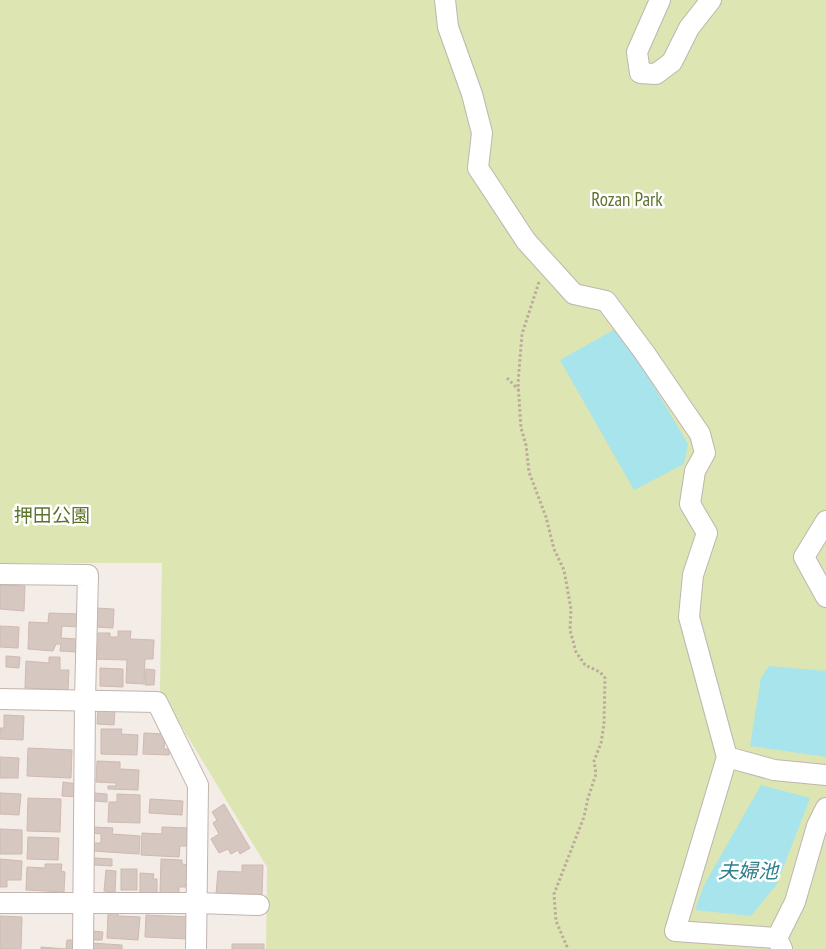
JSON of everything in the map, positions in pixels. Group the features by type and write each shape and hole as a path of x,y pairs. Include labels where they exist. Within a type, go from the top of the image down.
{"street":[{"path":"445,0 448,27 472,94 482,133 478,168 526,241 574,294 606,301 644,352 700,434 705,453 694,471 690,504 707,533 693,575 689,617 727,757 675,930 780,944 795,902 817,826 826,808"},
{"path":"660,0 637,52 640,73 656,74 672,62 689,28 711,0"},
{"path":"826,521 804,557 826,597"},
{"path":"0,574 88,575 83,949"},
{"path":"0,699 157,702 198,785 196,949"},
{"path":"727,757 774,770 826,775"},
{"path":"0,903 197,903 259,906"}],"path":[{"path":"546,262 522,334 519,389 521,428 526,445 529,472 546,517 554,549 564,570 571,609 570,630 576,652 586,665 600,672 605,678 604,724 601,743 594,761 596,774 584,817 554,894 556,921 568,949"},
{"path":"507,378 519,389"}],"green space":[{"path":"0,0 826,0 826,949 266,949 267,867 160,691 162,563 0,563"}],"water":[{"path":"619,327 688,444 684,464 634,490 560,360"},
{"path":"769,666 826,671 826,757 750,746 761,678"},
{"name":"夫婦池","path":"761,785 810,798 777,884 751,916 695,910 704,885"}],"building":[{"path":"0,585 25,586 24,611 0,609"},
{"path":"96,608 114,609 113,628 95,627"},
{"path":"49,613 79,614 78,627 62,626 61,638 77,639 76,652 60,651 61,644 56,644 53,651 28,649 29,622 48,623"},
{"path":"0,626 19,627 18,648 0,647"},
{"path":"118,631 131,631 130,639 154,640 153,659 145,659 144,684 126,683 127,660 93,659 94,633 110,633 110,637 118,637"},
{"path":"6,656 20,657 19,668 6,667"},
{"path":"49,657 60,657 60,670 69,670 68,690 25,688 26,661 49,663"},
{"path":"100,668 123,669 123,687 100,686"},
{"path":"146,669 155,670 154,685 145,685"},
{"path":"98,708 115,709 114,725 97,724"},
{"path":"4,715 24,716 23,740 0,739 0,728 4,728"},
{"path":"101,729 122,729 121,734 138,735 137,755 101,754"},
{"path":"144,733 165,734 164,749 170,749 169,755 143,754"},
{"path":"28,748 72,750 71,778 27,776"},
{"path":"0,757 19,758 18,778 0,778"},
{"path":"97,761 120,762 120,769 139,770 138,790 108,789 108,786 116,786 116,783 96,782"},
{"path":"63,782 78,784 77,797 62,796"},
{"path":"0,793 21,794 19,815 0,814"},
{"path":"94,793 107,794 107,802 94,801"},
{"path":"117,794 140,795 140,823 108,822 109,802 117,802"},
{"path":"28,798 61,799 60,832 27,831"},
{"path":"150,799 183,801 182,815 149,813"},
{"path":"224,804 250,848 240,854 238,850 231,854 228,849 219,853 211,839 219,834 213,823 217,820 212,812"},
{"path":"93,827 113,828 112,834 140,836 139,854 92,851 93,843 101,843 101,834 93,833"},
{"path":"162,827 189,828 189,846 180,846 179,857 141,855 142,833 162,834"},
{"path":"0,829 22,830 22,854 0,854"},
{"path":"28,837 59,838 58,860 27,859"},
{"path":"94,858 112,859 112,866 94,865"},
{"path":"0,859 22,861 21,880 7,880 7,887 0,887"},
{"path":"161,859 182,860 182,864 188,865 186,887 179,887 179,893 160,893"},
{"path":"45,864 62,864 61,871 65,872 64,892 26,890 27,867 45,868"},
{"path":"242,865 263,865 262,896 216,894 218,871 242,872"},
{"path":"121,869 137,869 137,890 121,890"},
{"path":"106,870 116,871 115,892 104,891"},
{"path":"140,873 154,874 153,879 157,879 157,893 140,893"},
{"path":"108,913 118,913 118,916 140,917 138,940 107,938"},
{"path":"146,915 190,917 189,939 145,937"},
{"path":"0,916 22,917 21,949 0,949"},
{"path":"93,931 103,932 102,940 92,940"},
{"path":"67,940 76,940 76,949 66,949"},
{"path":"91,943 122,945 122,949 91,949"},
{"path":"232,944 264,944 264,949 232,949"},
{"path":"41,947 66,949 41,949"}],"park label":[{"name":"Rozan Park","path":"627,199"},
{"name":"押田公園","path":"52,515"}]}
